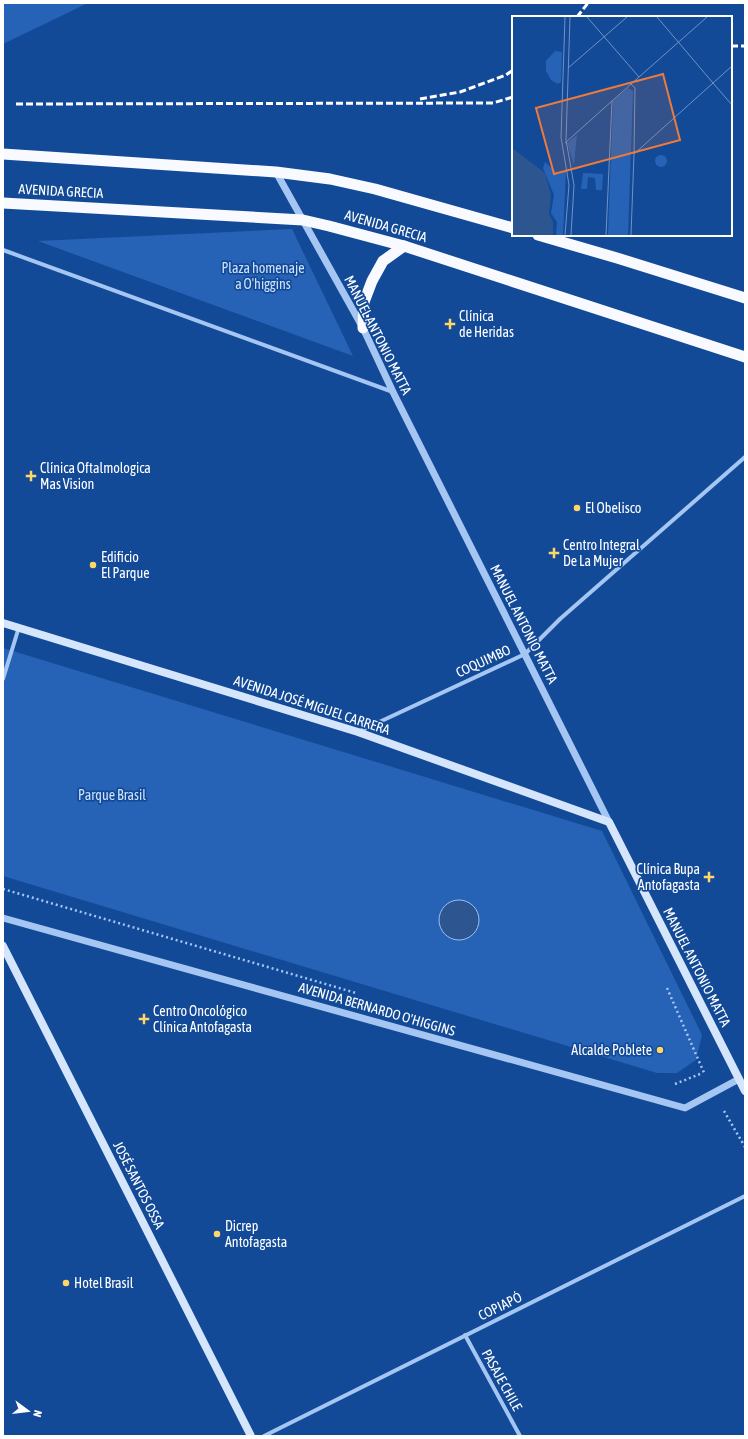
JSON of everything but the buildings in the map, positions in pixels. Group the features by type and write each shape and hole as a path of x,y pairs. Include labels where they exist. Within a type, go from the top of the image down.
{"highway":[{"path":"3,154 276,172 330,179 375,189 512,228"},
{"name":"AVENIDA GRECIA","path":"3,203 304,220 404,246 745,357"},
{"path":"541,236 745,298"},
{"path":"363,328 364,302 372,280 383,261 404,246"}],"main road":[{"name":"AVENIDA JOSÉ MIGUEL CARRERA","path":"3,622 358,732 609,822"},
{"name":"MANUEL ANTONIO MATTA","path":"609,822 745,1091"},
{"name":"JOSÉ SANTOS OSSA","path":"3,946 251,1436"}],"street":[{"name":"MANUEL ANTONIO MATTA","path":"276,172 363,328 393,392 609,822"},
{"path":"3,250 393,392"},
{"name":"COQUIMBO","path":"358,732 525,654 566,614 745,458"},
{"path":"3,679 19,627"},
{"name":"AVENIDA BERNARDO O'HIGGINS","path":"3,918 685,1108 739,1079"},
{"name":"COPIAPÓ","path":"264,1436 745,1196"},
{"name":"PASAJE CHILE","path":"465,1335 520,1436"}],"path":[{"path":"3,889 360,994"},
{"path":"671,1085 704,1073"}],"green space":[{"path":"3,3 88,3 3,44"},
{"name":"Plaza homenaje a O'higgins","path":"292,229 353,356 38,241"},
{"name":"Parque Brasil","path":"3,648 602,831 702,1035 696,1060 677,1073 657,1073 3,876"}],"shaded area":[{"path":"459,900 467,902 473,906 477,912 479,920 477,928 473,934 467,938 459,940 451,938 445,934 441,928 439,920 441,912 445,906 451,902"}],"railway":[{"path":"578,16 588,3"},
{"path":"732,46 745,46"},
{"path":"420,99 460,92 506,75 512,71"},
{"path":"16,104 493,103 512,97"}],"place":[{"name":"Clínica de Heridas","path":"450,324"},
{"name":"Clínica Oftalmologica Mas Vision","path":"31,476"},
{"name":"El Obelisco","path":"577,508"},
{"name":"Centro Integral De La Mujer","path":"554,553"},
{"name":"Edificio El Parque","path":"93,565"},
{"name":"Clínica Bupa Antofagasta","path":"709,877"},
{"name":"Centro Oncológico Clínica Antofagasta","path":"144,1019"},
{"name":"Alcalde Poblete","path":"660,1050"},
{"name":"Dicrep Antofagasta","path":"217,1234"},
{"name":"Hotel Brasil","path":"66,1283"}]}
